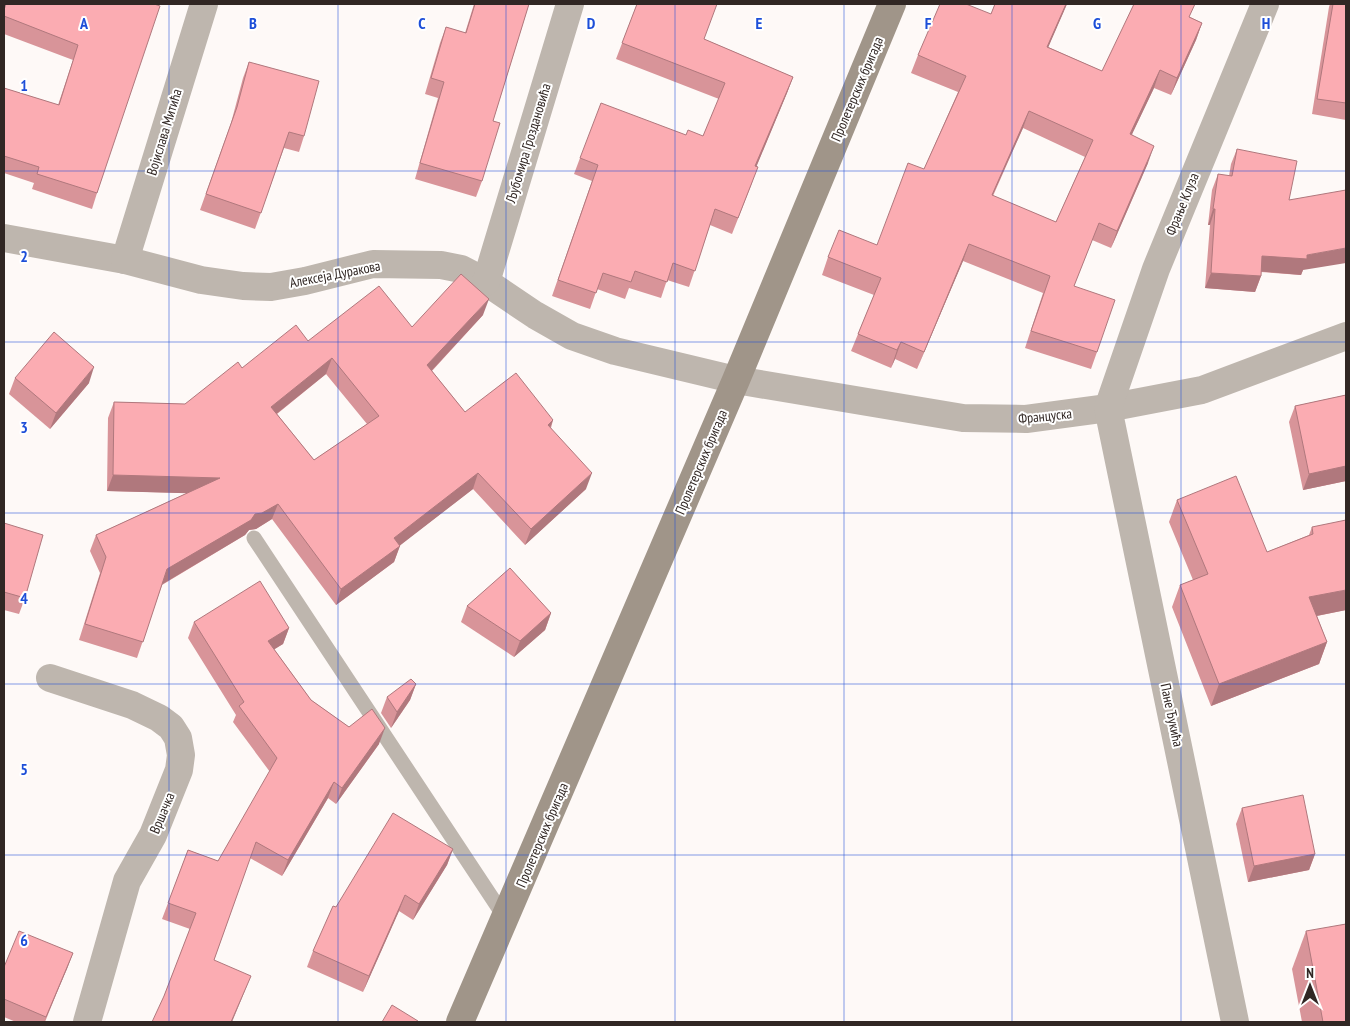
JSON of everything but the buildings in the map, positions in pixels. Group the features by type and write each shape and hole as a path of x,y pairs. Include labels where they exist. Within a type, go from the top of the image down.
{"street":[{"name":"Војислава Митића","path":"125,260 204,4"},
{"name":"Љубомира Гроздановића","path":"486,282 570,4"},
{"name":"Пролетерских бригада","path":"460,1022 506,919 736,380 892,4"},
{"name":"Фрање Клуза","path":"1108,408 1156,269 1265,4"},
{"name":"Алексеја Дуракова","path":"4,238 125,260 201,280 244,286 271,287 305,281 373,264 441,265 461,269 486,282 535,315 572,336 615,351 736,380"},
{"name":"Француска","path":"736,380 963,418 1026,419 1108,408 1202,390 1346,336"},
{"name":"Пане Ђукића","path":"1108,408 1235,1022"},
{"name":"Вршачка","path":"50,678 132,705 159,718 171,727 178,738 181,755 180,770 153,835 127,881 87,1022"}],"lane":[{"path":"254,538 506,919"}]}
